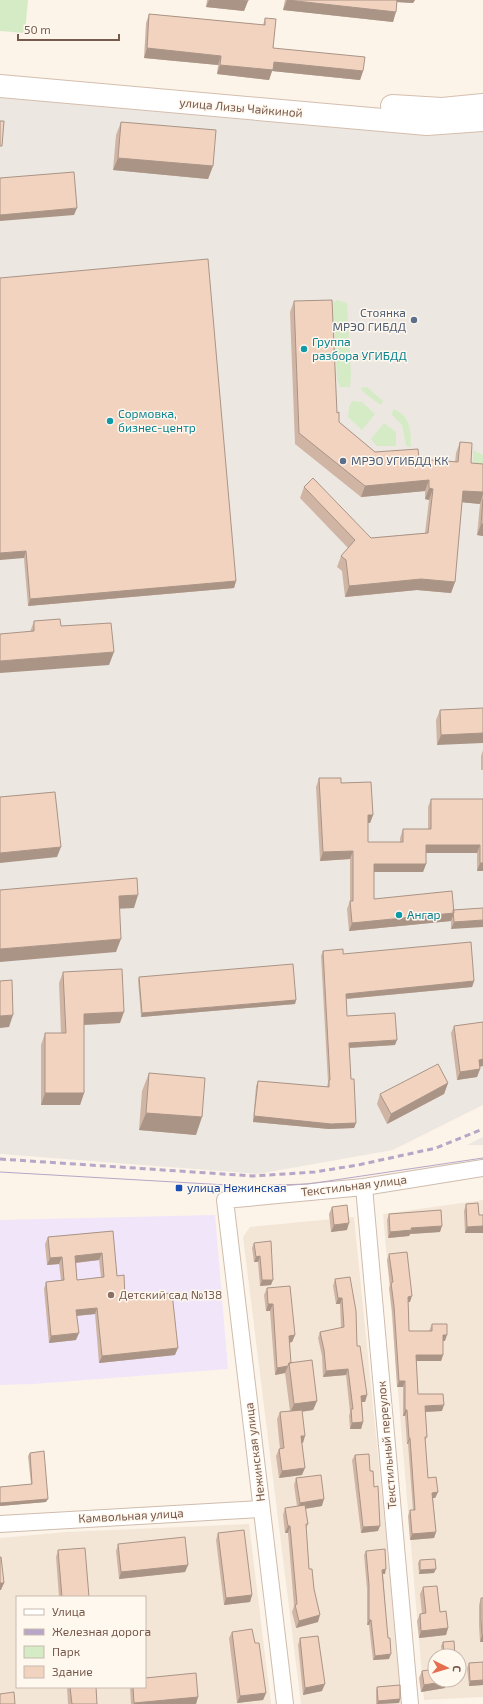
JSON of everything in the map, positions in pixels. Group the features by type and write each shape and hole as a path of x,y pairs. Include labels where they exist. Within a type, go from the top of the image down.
{"main road":[{"name":"улица Лизы Чайкиной","path":"0,72 404,107 442,109 483,105"},
{"name":"улица Лизы Чайкиной","path":"0,86 427,124 483,120"}],"street":[{"name":"Текстильная улица","path":"225,1200 364,1186 483,1168"},
{"name":"Текстильный переулок","path":"364,1186 410,1704"},
{"name":"Нежинская улица","path":"225,1200 285,1704"},
{"name":"Камвольная улица","path":"0,1524 65,1519 262,1509"}],"shaded area":[{"path":"0,96 453,134 483,129 483,1105 393,1150 258,1174 0,1154"},
{"path":"483,1137 483,1145 467,1145"},
{"path":"483,1200 483,1697 424,1700 383,1214"},
{"name":"Детский сад №138","path":"215,1215 228,1369 34,1384 0,1385 0,1220"},
{"path":"354,1217 403,1704 301,1704 243,1237 250,1227"},
{"path":"249,1524 271,1704 0,1704 0,1538 66,1532"}],"green space":[{"path":"0,0 28,0 25,33 0,31"},
{"path":"337,300 347,303 351,374 350,387 340,387 337,379 333,303"},
{"path":"367,387 383,401 382,404 379,404 362,391 361,388"},
{"path":"352,401 362,402 375,414 362,430 348,417 349,406"},
{"path":"393,409 403,415 406,419 411,434 411,446 408,447 406,445 402,425 392,415"},
{"path":"384,423 396,432 396,446 377,446 371,439"},
{"path":"473,450 483,455 483,471 473,470"}],"building":[{"path":"287,0 397,0 396,12"},
{"path":"149,14 265,25 265,18 276,19 273,48 365,57 363,71 274,62 273,70 220,65 221,56 147,48"},
{"path":"0,121 4,121 2,146 0,146"},
{"path":"121,122 216,130 213,166 118,158"},
{"path":"74,172 77,208 0,215 0,178"},
{"name":"Сормовка, бизнес-центр","path":"208,259 236,581 30,599 26,551 0,553 0,278"},
{"path":"332,300 337,413 339,412 339,422 375,452 418,449 419,459 458,462 460,442 472,443 471,463 483,464 483,492 463,491 455,582 421,579 349,586 346,560 341,556 355,540 304,487 313,478 371,538 428,533 433,489 429,488 429,480 365,486 299,433 294,301"},
{"path":"483,499 483,524 481,524"},
{"path":"60,619 61,626 111,623 114,652 0,661 0,634 34,631 34,621"},
{"path":"483,708 483,733 441,735 440,710"},
{"path":"319,778 341,778 341,783 371,782 373,815 368,815 368,842 403,842 403,829 431,829 431,799 483,799 483,863 480,863 480,845 426,845 426,864 374,864 374,899 452,891 454,913 352,923 350,901 353,901 353,851 323,852"},
{"path":"55,792 61,847 0,853 0,797"},
{"path":"137,878 138,895 119,896 121,939 0,949 0,890"},
{"path":"483,908 483,920 454,922 453,910"},
{"path":"471,942 474,981 346,994 347,1016 395,1013 397,1040 349,1043 351,1079 354,1079 356,1123 331,1124 254,1116 258,1081 329,1087 330,1080 323,951 343,949 343,954"},
{"path":"293,964 296,1000 142,1013 139,977"},
{"path":"122,969 124,1012 84,1014 84,1093 45,1093 45,1033 66,1033 63,972"},
{"path":"12,980 13,1015 0,1016 0,981"},
{"path":"483,1022 483,1059 479,1060 480,1069 460,1072 454,1026"},
{"path":"438,1064 448,1083 391,1114 380,1094"},
{"path":"149,1073 205,1078 202,1117 146,1113"},
{"path":"478,1203 479,1215 483,1215 483,1226 467,1227 466,1204"},
{"path":"347,1205 349,1223 334,1225 332,1207"},
{"path":"441,1210 442,1226 411,1228 412,1230 390,1232 389,1214"},
{"path":"113,1231 117,1276 124,1275 125,1297 172,1293 178,1348 102,1356 97,1308 76,1310 79,1333 51,1336 46,1282 64,1280 62,1257 50,1258 48,1237","holes":["102,1253 104,1277 77,1280 75,1256"]},
{"path":"271,1241 273,1280 262,1280 260,1256 256,1257 254,1243"},
{"path":"407,1252 412,1296 408,1297 409,1331 432,1331 432,1324 447,1324 447,1335 443,1335 443,1355 416,1355 418,1394 443,1394 444,1405 425,1406 427,1437 425,1437 428,1478 436,1477 438,1492 432,1493 436,1532 412,1534 410,1510 415,1510 410,1438 407,1410 405,1410 405,1381 399,1381 391,1283 393,1282 389,1254"},
{"path":"350,1277 356,1311 357,1346 360,1346 367,1395 361,1396 363,1422 352,1423 351,1409 353,1409 348,1369 326,1371 324,1350 320,1332 344,1327 342,1298 338,1298 335,1279"},
{"path":"290,1286 295,1335 289,1336 291,1363 289,1363 288,1366 277,1368 273,1304 268,1304 267,1288"},
{"path":"312,1360 317,1401 294,1404 289,1363"},
{"path":"302,1410 305,1436 301,1436 305,1468 282,1471 279,1449 284,1448 280,1412"},
{"path":"44,1451 48,1499 0,1503 0,1487 32,1484 30,1453"},
{"path":"369,1454 370,1471 373,1471 374,1487 378,1486 380,1526 363,1527 355,1455"},
{"path":"321,1475 324,1499 300,1503 296,1478"},
{"path":"305,1505 308,1524 306,1524 309,1569 312,1569 314,1589 320,1615 299,1621 295,1605 297,1604 290,1526 288,1526 285,1508"},
{"path":"244,1530 252,1595 226,1598 218,1533"},
{"path":"185,1537 188,1565 121,1572 118,1544"},
{"path":"85,1548 89,1596 62,1596 58,1550"},
{"path":"385,1549 386,1569 382,1570 388,1638 390,1638 391,1654 375,1656 371,1620 369,1620 369,1585 366,1551"},
{"path":"1,1557 4,1583 0,1583"},
{"path":"435,1559 436,1569 420,1570 420,1560"},
{"path":"437,1586 440,1612 446,1611 448,1628 421,1631 420,1614 426,1613 423,1587"},
{"path":"481,1598 483,1598 483,1635 481,1620"},
{"path":"252,1629 255,1643 259,1643 266,1693 240,1696 232,1632"},
{"path":"318,1636 325,1684 305,1688 300,1638"},
{"path":"454,1641 454,1648 443,1648 443,1642"},
{"path":"483,1662 483,1680 470,1681 469,1663"},
{"path":"427,1670 427,1684 424,1685 422,1671"},
{"path":"196,1673 198,1697 134,1703 133,1688 146,1688 146,1678"},
{"path":"400,1685 400,1699 378,1701 377,1687"},
{"path":"70,1688 96,1688 97,1704 72,1704"},
{"path":"14,1692 15,1704 0,1704 0,1694"}],"tram line":[{"path":"0,1172 244,1186 308,1184 483,1158"}],"railway":[{"path":"0,1159 253,1176 315,1172 358,1165 436,1148 483,1129"}],"place":[{"name":"Стоянка МРЭО ГИБДД","path":"414,320"},
{"name":"Группа разбора УГИБДД","path":"304,349"},
{"name":"Сормовка, бизнес-центр","path":"110,421"},
{"name":"МРЭО УГИБДД КК","path":"343,461"},
{"name":"Ангар","path":"399,915"},
{"name":"улица Нежинская","path":"179,1188"},
{"name":"Детский сад №138","path":"111,1295"}]}
